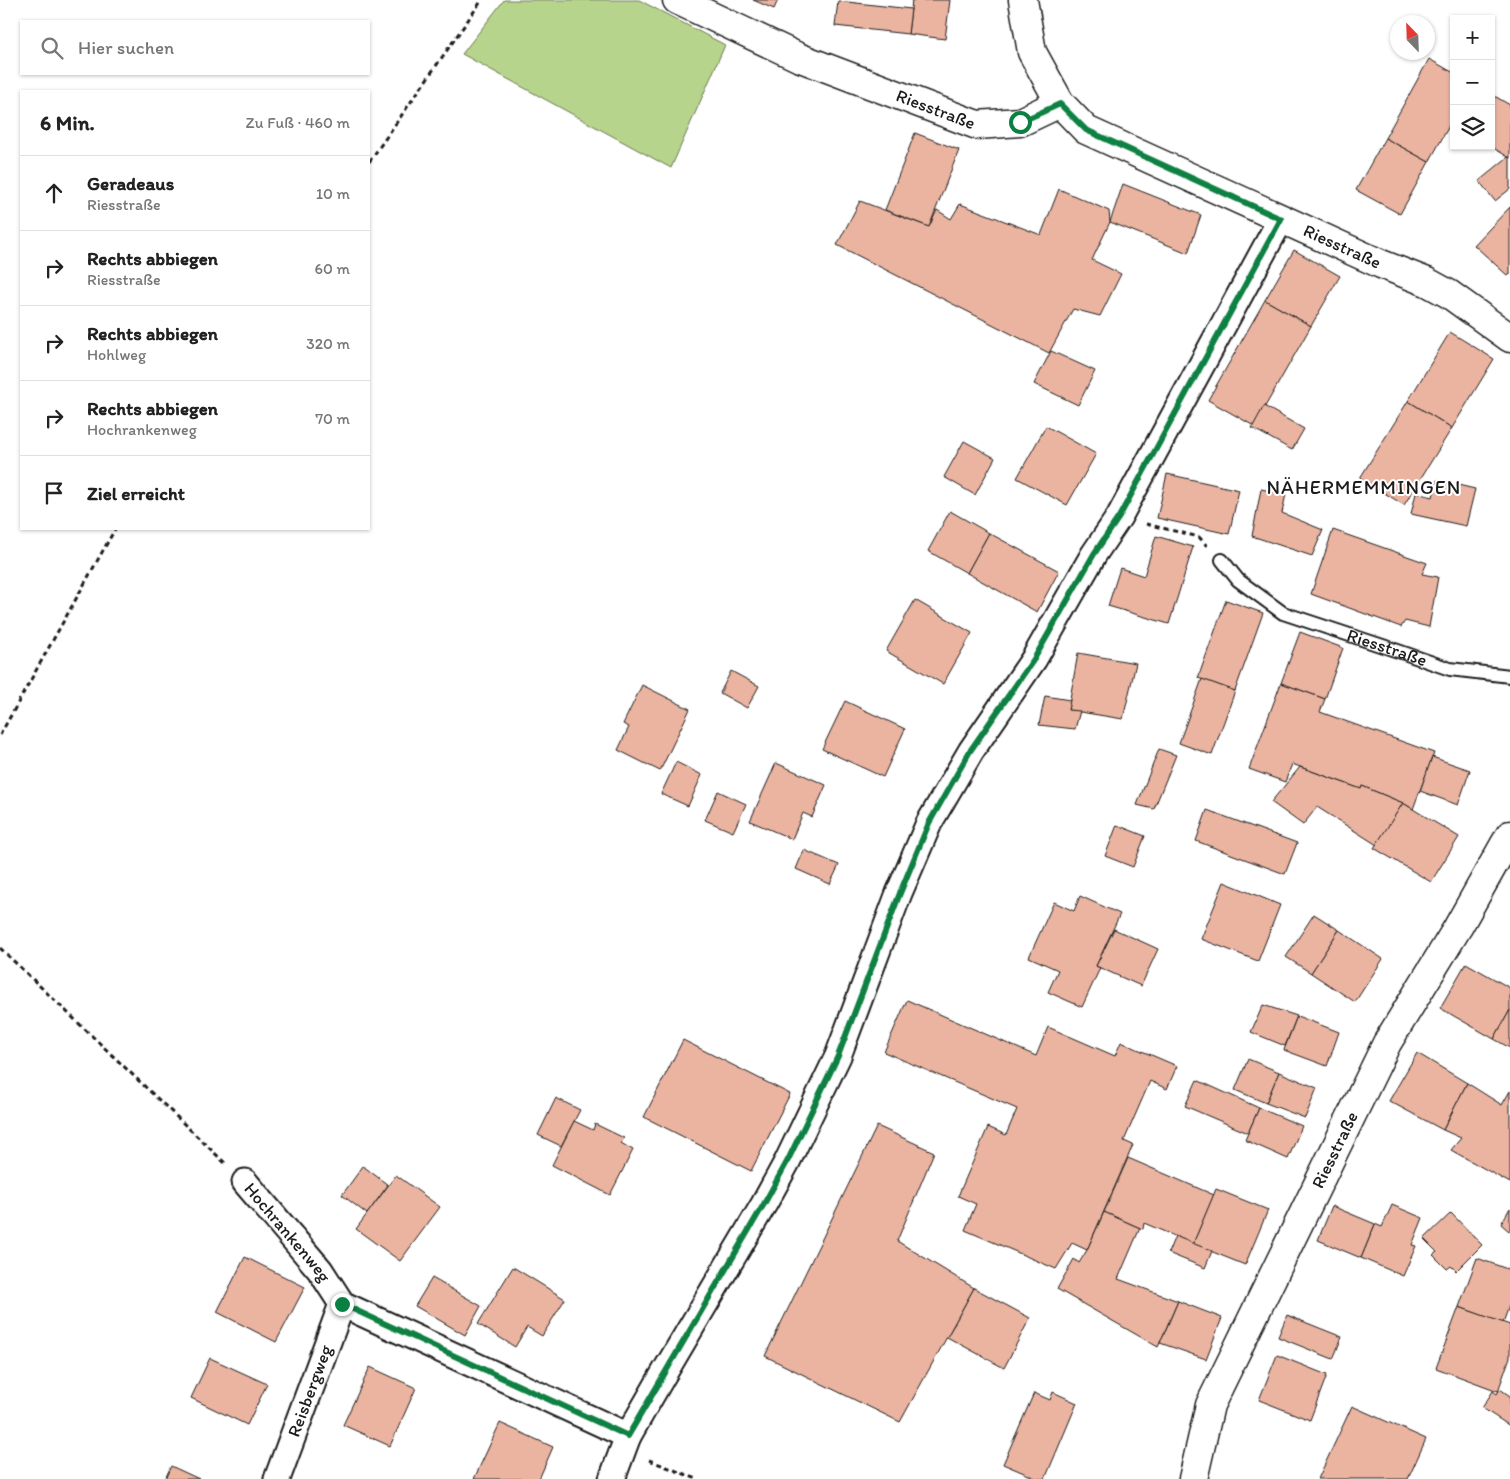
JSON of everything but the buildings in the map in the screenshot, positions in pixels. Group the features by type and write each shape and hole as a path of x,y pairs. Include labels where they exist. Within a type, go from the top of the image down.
{"street":[{"name":"Riesstraße","path":"677,0 798,56 976,125 1020,122 1060,104 1086,130 1381,264 1427,282 1449,294 1510,338"},
{"path":"1023,0 1032,52 1060,104"},
{"path":"612,1479 628,1436 764,1204 838,1056 900,893 929,823 970,751 1034,659 1094,554 1119,517 1281,219"},
{"name":"Riesstraße","path":"1193,1479 1210,1405 1387,1043 1458,927 1510,835"},
{"name":"Hochrankenweg","path":"245,1182 320,1270 342,1304"},
{"path":"342,1304 628,1436"},
{"name":"Reisbergweg","path":"276,1479 342,1304"}],"lane":[{"name":"Riesstraße","path":"1222,560 1238,580 1283,613 1450,670 1510,676"}],"path":[{"path":"370,161 482,0"},
{"path":"1119,517 1199,537 1222,560"},
{"path":"0,735 114,530"},
{"name":"Hochrankenweg","path":"0,948 245,1182"},
{"path":"628,1436 634,1454 697,1479"}],"green space":[{"path":"504,0 639,0 725,45 671,168 462,54"}],"district":[{"name":"NÄHERMEMMINGEN","path":"1364,487"}],"route":[{"path":"342,1304 628,1436 764,1204 787,1162 838,1056 900,893 929,823 970,751 1034,659 1094,554 1119,517 1281,219 1086,130 1060,104 1020,122"}]}
